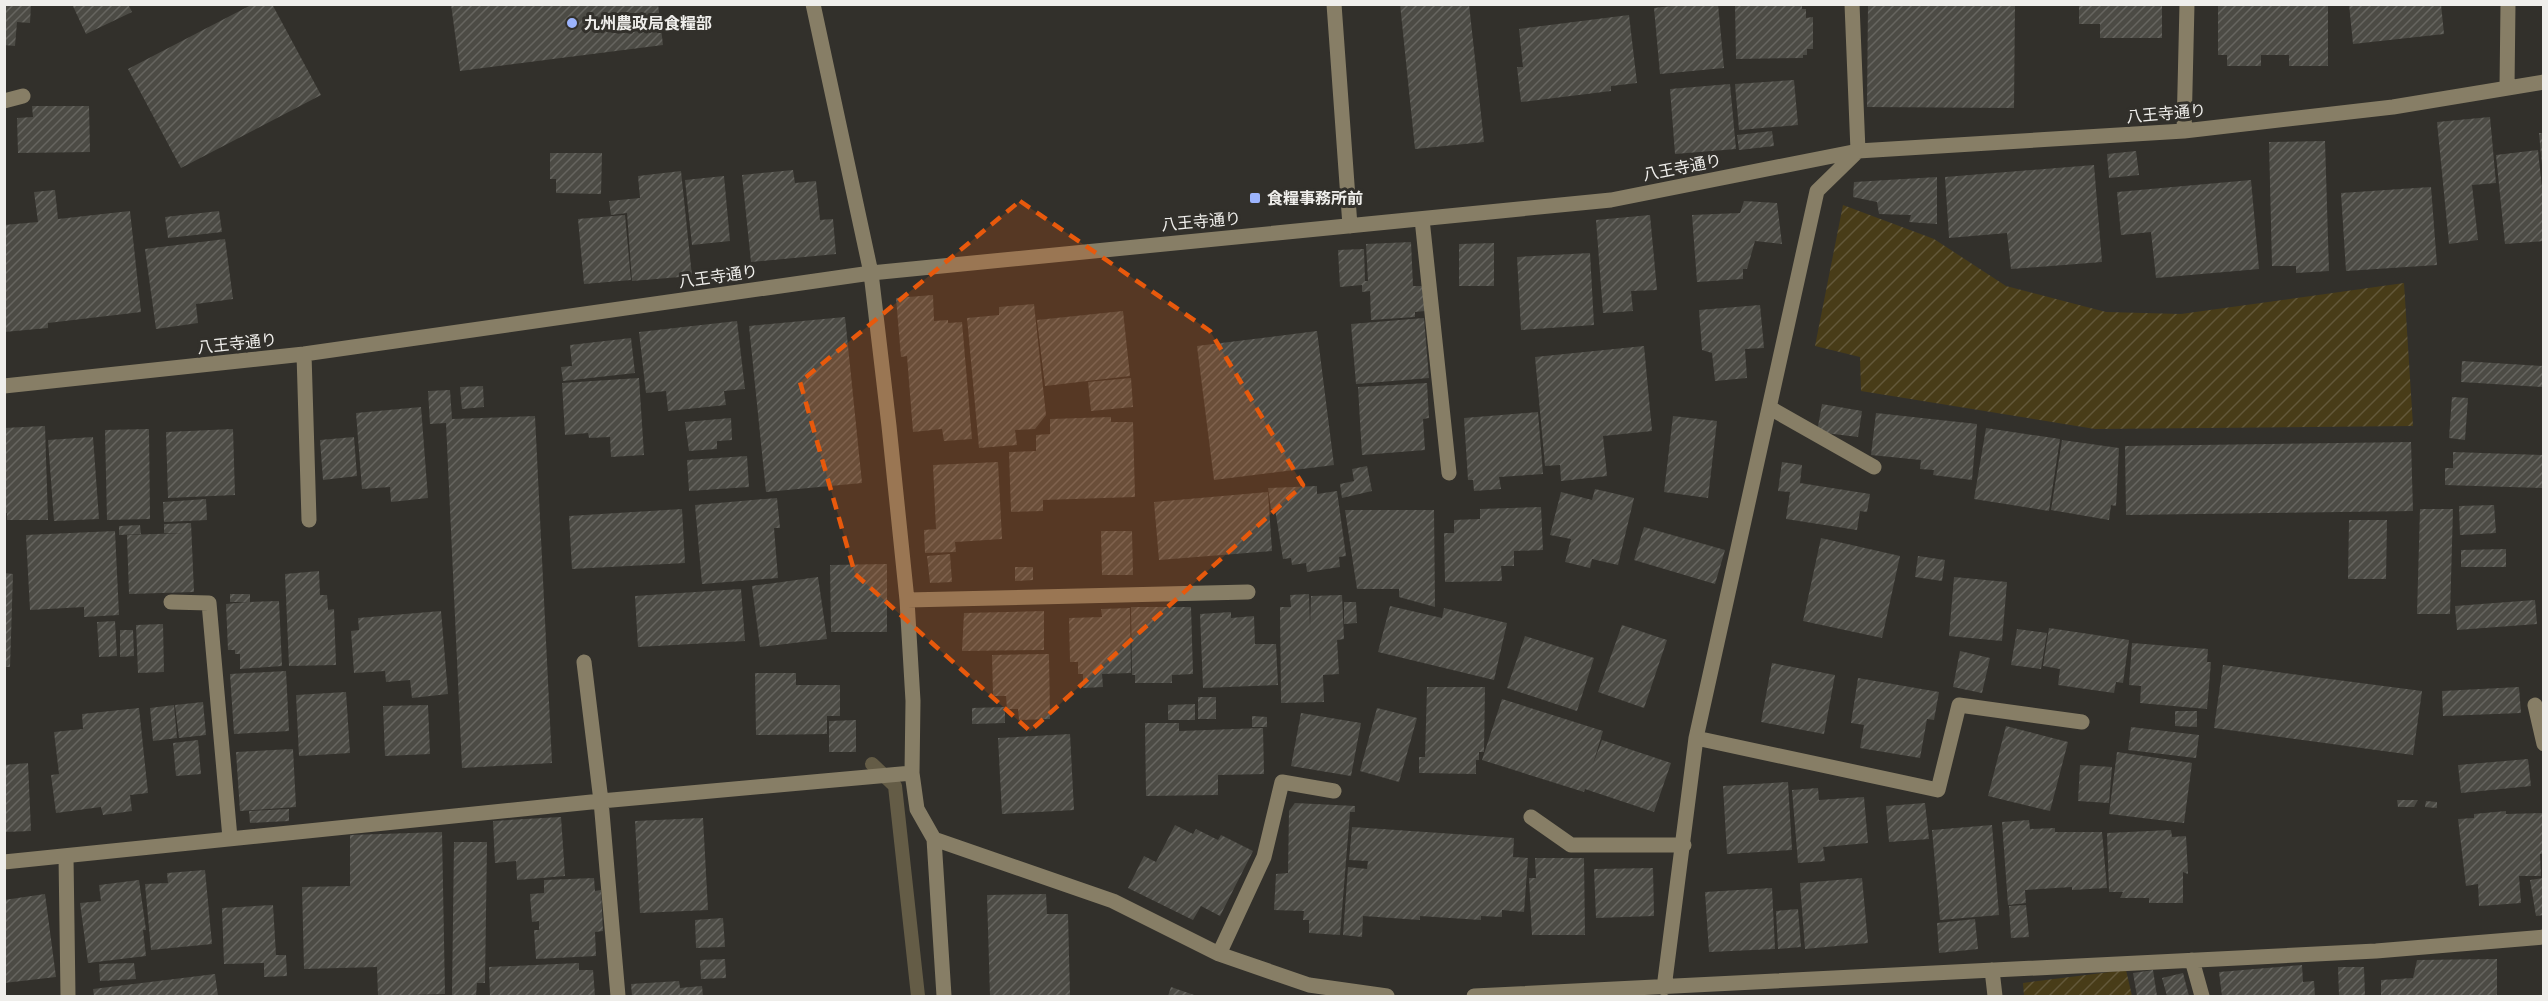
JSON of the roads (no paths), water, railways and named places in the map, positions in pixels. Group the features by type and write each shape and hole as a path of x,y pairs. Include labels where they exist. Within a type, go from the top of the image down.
{"street":[{"path":"813,4 871,273 890,426 907,600 913,701 912,773 917,809 934,839 944,996"},
{"path":"1334,4 1350,226"},
{"path":"1664,988 1696,738 1817,191 1858,151 1852,4"},
{"path":"2184,131 2187,4"},
{"path":"2507,88 2508,4"},
{"name":"八王寺通り","path":"4,386 304,354 871,273 1611,200 1858,151 2184,131 2393,107 2544,82"},
{"path":"4,101 23,96"},
{"path":"1422,219 1449,473"},
{"path":"304,354 309,520"},
{"path":"1770,408 1874,467"},
{"path":"907,600 1248,592"},
{"path":"171,602 209,603 230,838"},
{"path":"584,662 601,801 618,996"},
{"path":"1696,738 1938,790 1959,705 2082,722"},
{"path":"2535,705 2544,744"},
{"path":"4,862 601,801 912,773"},
{"path":"1219,954 1264,857 1282,782 1334,791"},
{"path":"1531,817 1571,845 1684,845"},
{"path":"934,839 1113,901 1219,954 1309,985 1387,996"},
{"path":"66,856 68,996"},
{"path":"1474,996 1565,994 2376,951 2544,937"},
{"path":"2192,960 2202,996"},
{"path":"1992,970 1995,996"}],"waterway":[{"path":"872,764 895,786 918,996"}],"place":[{"name":"九州農政局食糧部","path":"572,23"},
{"name":"食糧事務所前","path":"1255,198"}]}
